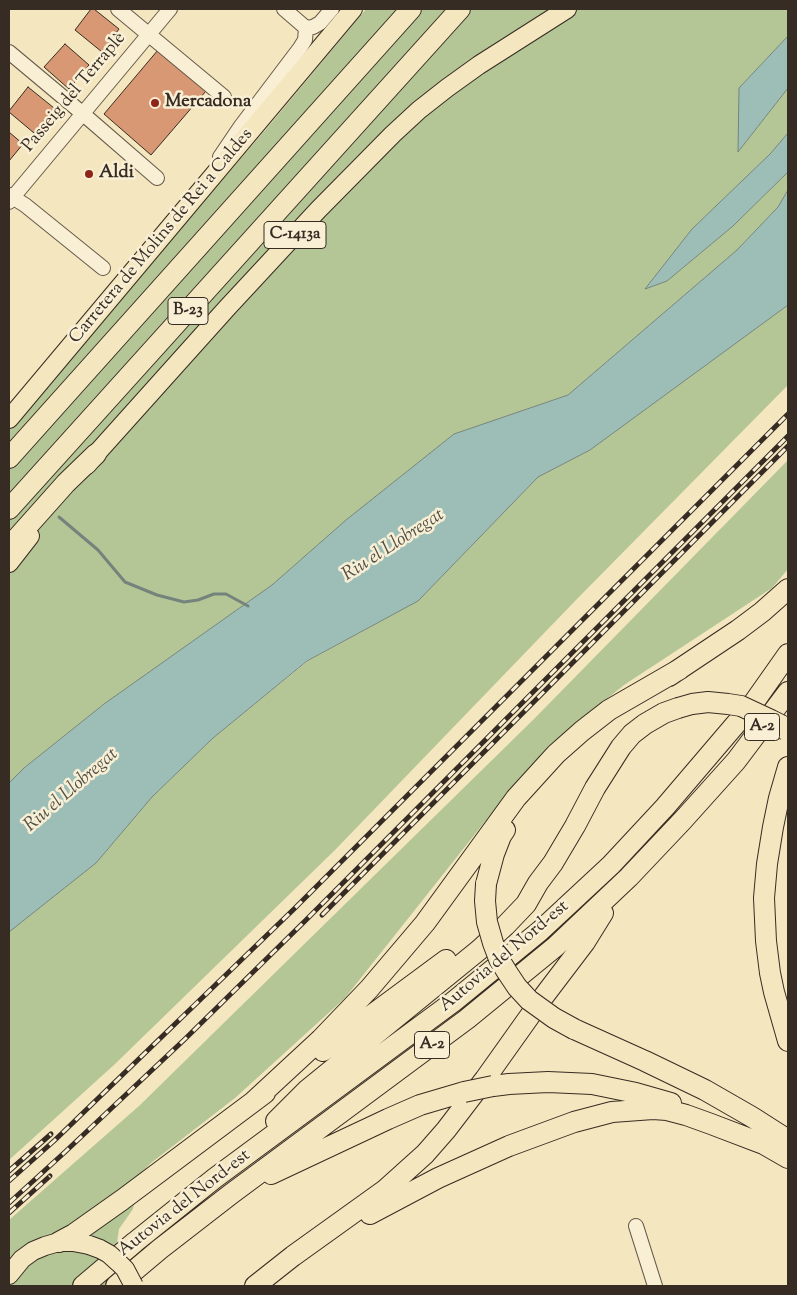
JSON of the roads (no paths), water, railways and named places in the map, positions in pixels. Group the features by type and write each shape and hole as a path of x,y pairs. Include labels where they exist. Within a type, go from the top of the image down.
{"highway":[{"name":"B-23","path":"9,458 411,9"},
{"name":"B-23","path":"9,509 460,9"},
{"path":"9,546 96,454"},
{"path":"788,589 746,624 612,716 586,737 544,778 515,814 501,836 486,884 487,922 492,943 503,966 517,987 529,1000 554,1018 574,1029 712,1094 788,1140"},
{"name":"Autovia del Nord-est","path":"83,1286 236,1162 453,1002 576,899 671,801 752,705 788,654"},
{"path":"254,1101 321,1039 369,989 425,923 516,798 556,754 609,710 680,669"},
{"name":"Autovia del Nord-est","path":"116,1286 231,1194 467,1019 555,947 622,884 684,820 736,761 788,692"},
{"path":"236,1162 306,1090 479,950 526,904 558,854 599,780 632,734 664,712 692,704 708,702 741,706 771,720 788,732"},
{"path":"788,767 779,798 767,864 764,918 774,992 788,1042"},
{"path":"59,1242 86,1226 133,1192 453,955 538,883"},
{"path":"255,1286 286,1261 372,1200 402,1176 425,1154 446,1130 585,942 622,884"},
{"path":"231,1194 388,1119 420,1106 464,1092 528,1082 592,1084 677,1104 735,1128 788,1158"},
{"path":"306,1248 474,1161 547,1131 599,1114 653,1109 667,1110 686,1115 766,1145"}],"main road":[{"name":"Carretera de Molins de Rei a Caldes","path":"9,419 353,9"},
{"name":"C-1413a","path":"9,563 96,454 311,217 393,134 419,110 479,64 567,9"},
{"path":"9,1275 22,1259 33,1251 59,1242 73,1242 89,1245 104,1252 125,1269 134,1286"}],"street":[{"path":"118,9 224,97"},
{"name":"Passeig del Terraplè","path":"10,198 170,9"},
{"path":"306,28 320,23 332,9"},
{"path":"173,224 241,126 305,40 306,28 291,11"},
{"path":"9,52 157,178"},
{"path":"10,198 25,205 103,268"},
{"path":"636,1226 655,1286"}],"water":[{"path":"788,36 788,88 738,152 739,88"},
{"path":"788,133 788,172 733,226 667,281 645,289 692,229 770,154"},
{"name":"Riu el Llobregat","path":"788,190 788,305 590,450 538,477 418,601 307,661 213,738 152,797 96,863 9,932 9,783 24,768 104,704 272,585 346,520 454,434 568,395 737,250 778,207"}],"waterway":[{"path":"59,517 98,550 125,582 157,595 184,602 198,600 214,594 226,594 248,606"}],"railway":[{"path":"9,1181 55,1140 294,909 788,414"},
{"path":"9,1203 185,1039 305,921 788,436"},
{"path":"322,915 788,446"},
{"path":"9,1171 51,1134"},
{"path":"9,1213 50,1176"}],"place":[{"name":"Mercadona","path":"155,103"},
{"name":"Aldi","path":"89,174"}]}
